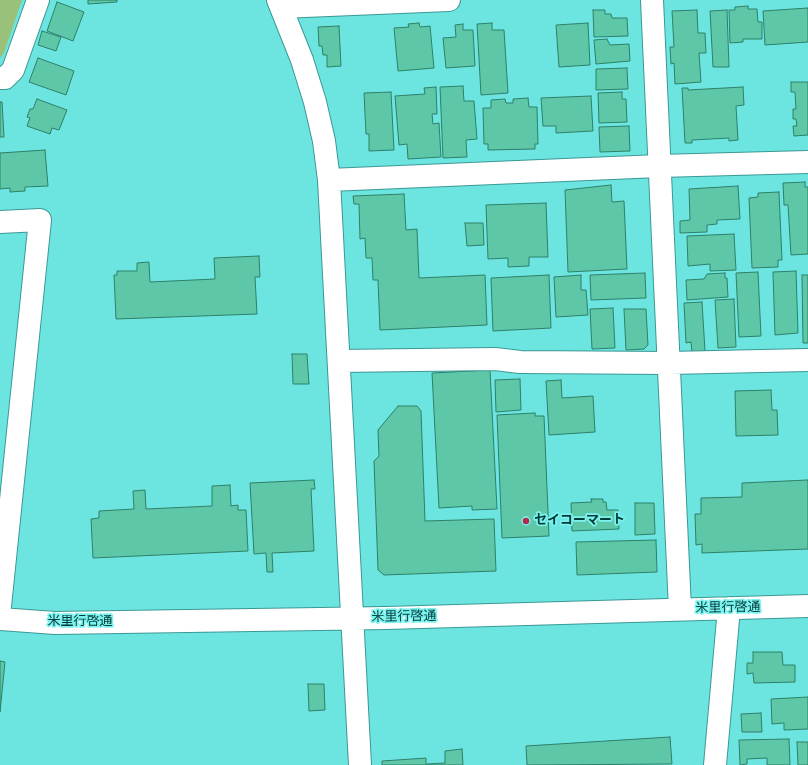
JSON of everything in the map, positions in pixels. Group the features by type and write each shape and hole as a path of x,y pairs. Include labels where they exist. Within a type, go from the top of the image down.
{"street":[{"path":"0,78 5,78 13,70 38,0"},
{"path":"360,765 330,180 324,141 315,102 302,60 279,3 449,0"},
{"path":"652,0 680,609"},
{"path":"330,180 659,166 808,162"},
{"path":"0,222 40,220 0,606"},
{"path":"339,361 495,359 520,362 669,363 808,360"},
{"name":"米里行啓通","path":"0,619 56,623 352,618 808,606"},
{"path":"715,765 729,608"}],"green space":[{"path":"0,0 22,0 4,53 0,58"}],"building":[{"path":"88,0 117,0 117,2 88,4"},
{"path":"57,2 84,12 73,41 47,31"},
{"path":"748,6 748,9 757,9 758,22 762,22 762,39 743,39 743,42 730,43 729,10 735,10 735,7"},
{"path":"808,8 808,42 765,45 763,11"},
{"path":"593,10 605,10 605,14 611,14 612,18 627,18 628,36 594,37"},
{"path":"697,10 698,33 705,33 706,53 699,53 701,82 675,84 674,63 671,64 670,47 674,47 672,11"},
{"path":"727,10 729,67 713,67 710,11"},
{"path":"419,23 420,27 430,26 434,68 398,71 394,28 409,27 408,24"},
{"path":"492,23 492,30 504,30 508,93 481,95 477,24"},
{"path":"588,23 590,65 559,67 556,25"},
{"path":"463,24 463,30 473,30 475,66 446,68 443,38 456,37 455,25"},
{"path":"339,26 341,66 327,67 327,55 323,55 322,46 319,46 318,27"},
{"path":"42,31 61,37 56,51 38,45"},
{"path":"607,39 610,45 629,44 630,61 596,64 594,40"},
{"path":"38,58 74,71 66,95 29,82"},
{"path":"627,68 628,89 596,90 596,69"},
{"path":"791,82 808,82 808,135 794,136 793,126 797,126 796,119 793,119 793,109 796,109 795,92 791,92"},
{"path":"463,86 464,101 474,101 477,139 466,140 467,157 443,158 440,87"},
{"path":"436,87 437,114 432,114 433,124 439,123 441,157 408,159 407,144 399,145 395,96 425,94 424,88"},
{"path":"743,87 744,105 736,106 738,140 729,141 729,138 692,140 692,143 685,143 682,88 688,88 688,90"},
{"path":"391,92 394,150 369,151 369,134 366,134 364,93"},
{"path":"622,92 622,99 626,99 627,122 599,123 598,93"},
{"path":"591,96 593,131 556,133 556,126 543,126 541,98"},
{"path":"528,98 529,107 537,107 538,144 535,144 535,149 488,150 488,144 484,144 483,108 491,108 491,100 505,99 506,103 513,103 513,99"},
{"path":"37,99 67,110 59,130 52,128 50,134 27,126 30,118 27,117 30,109 33,109"},
{"path":"0,102 2,102 4,137 0,137"},
{"path":"629,126 630,151 600,152 599,127"},
{"path":"45,150 48,186 25,187 25,191 10,192 10,188 0,189 0,153"},
{"path":"805,182 805,187 808,187 808,254 791,255 788,205 784,205 783,183"},
{"path":"611,185 612,202 624,201 627,269 568,272 565,190"},
{"path":"738,186 740,219 717,220 717,224 707,225 707,232 680,233 680,221 690,220 689,189"},
{"path":"779,192 782,260 778,260 778,267 752,268 749,198 758,197 758,193"},
{"path":"404,194 406,230 417,229 419,278 485,275 487,325 380,330 378,280 373,280 372,258 366,258 365,238 360,239 359,204 354,204 353,196"},
{"path":"546,203 548,257 529,257 529,266 508,267 508,258 488,259 486,205"},
{"path":"465,223 483,223 484,245 467,246"},
{"path":"734,234 736,270 710,271 710,264 688,266 687,236"},
{"path":"259,256 260,277 255,277 257,314 116,319 114,275 117,275 117,271 137,271 137,263 149,262 150,282 215,279 214,258"},
{"path":"796,271 798,333 775,335 773,272"},
{"path":"758,272 761,336 739,337 736,273"},
{"path":"645,273 646,298 591,300 590,275"},
{"path":"725,273 725,278 727,278 728,297 687,300 686,280 704,279 707,274"},
{"path":"549,275 551,328 493,331 491,278"},
{"path":"581,275 581,290 586,290 588,315 556,317 554,277"},
{"path":"802,275 808,275 808,343 803,343"},
{"path":"734,299 736,347 718,348 715,300"},
{"path":"702,302 705,351 692,353 691,342 686,343 684,303"},
{"path":"613,308 615,348 592,349 590,309"},
{"path":"624,309 646,309 648,345 644,349 626,350"},
{"path":"292,354 307,354 309,384 293,384"},
{"path":"490,370 497,509 472,510 472,506 439,508 432,373"},
{"path":"520,379 521,410 496,412 495,380"},
{"path":"561,380 562,398 593,396 595,432 549,435 546,381"},
{"path":"771,390 772,410 777,410 778,435 736,436 735,391"},
{"path":"398,406 417,406 421,411 425,521 494,519 496,571 384,575 378,570 374,461 379,456 378,430"},
{"path":"535,413 535,416 544,416 549,536 502,538 497,415"},
{"path":"314,480 315,489 311,489 314,551 272,553 273,572 267,572 266,553 254,554 250,483"},
{"path":"808,480 808,549 702,553 702,544 696,545 695,514 701,514 701,498 742,497 742,483"},
{"path":"230,485 231,506 238,505 238,510 246,510 248,551 93,558 91,519 99,518 99,511 134,509 133,491 145,490 146,509 212,506 212,486"},
{"path":"591,499 603,499 603,502 606,502 607,510 618,510 619,529 572,531 571,503 592,502"},
{"path":"635,503 654,503 655,534 635,535"},
{"path":"656,540 657,572 577,575 576,542"},
{"path":"753,652 782,652 783,665 795,665 795,682 754,683 753,673 747,674 747,663 753,663"},
{"path":"0,661 5,662 0,712"},
{"path":"308,684 324,684 325,710 309,711"},
{"path":"808,697 808,729 784,730 784,723 772,724 771,699"},
{"path":"761,713 762,732 742,732 741,714"},
{"path":"670,737 672,764 527,765 526,746"},
{"path":"789,739 790,765 767,765 767,758 747,759 747,764 740,765 739,740"},
{"path":"797,742 808,742 808,765 798,765"},
{"path":"462,749 463,765 382,765 382,761 426,758 426,764 445,763 445,751"}],"place":[{"name":"セイコーマート","path":"526,521"}]}
